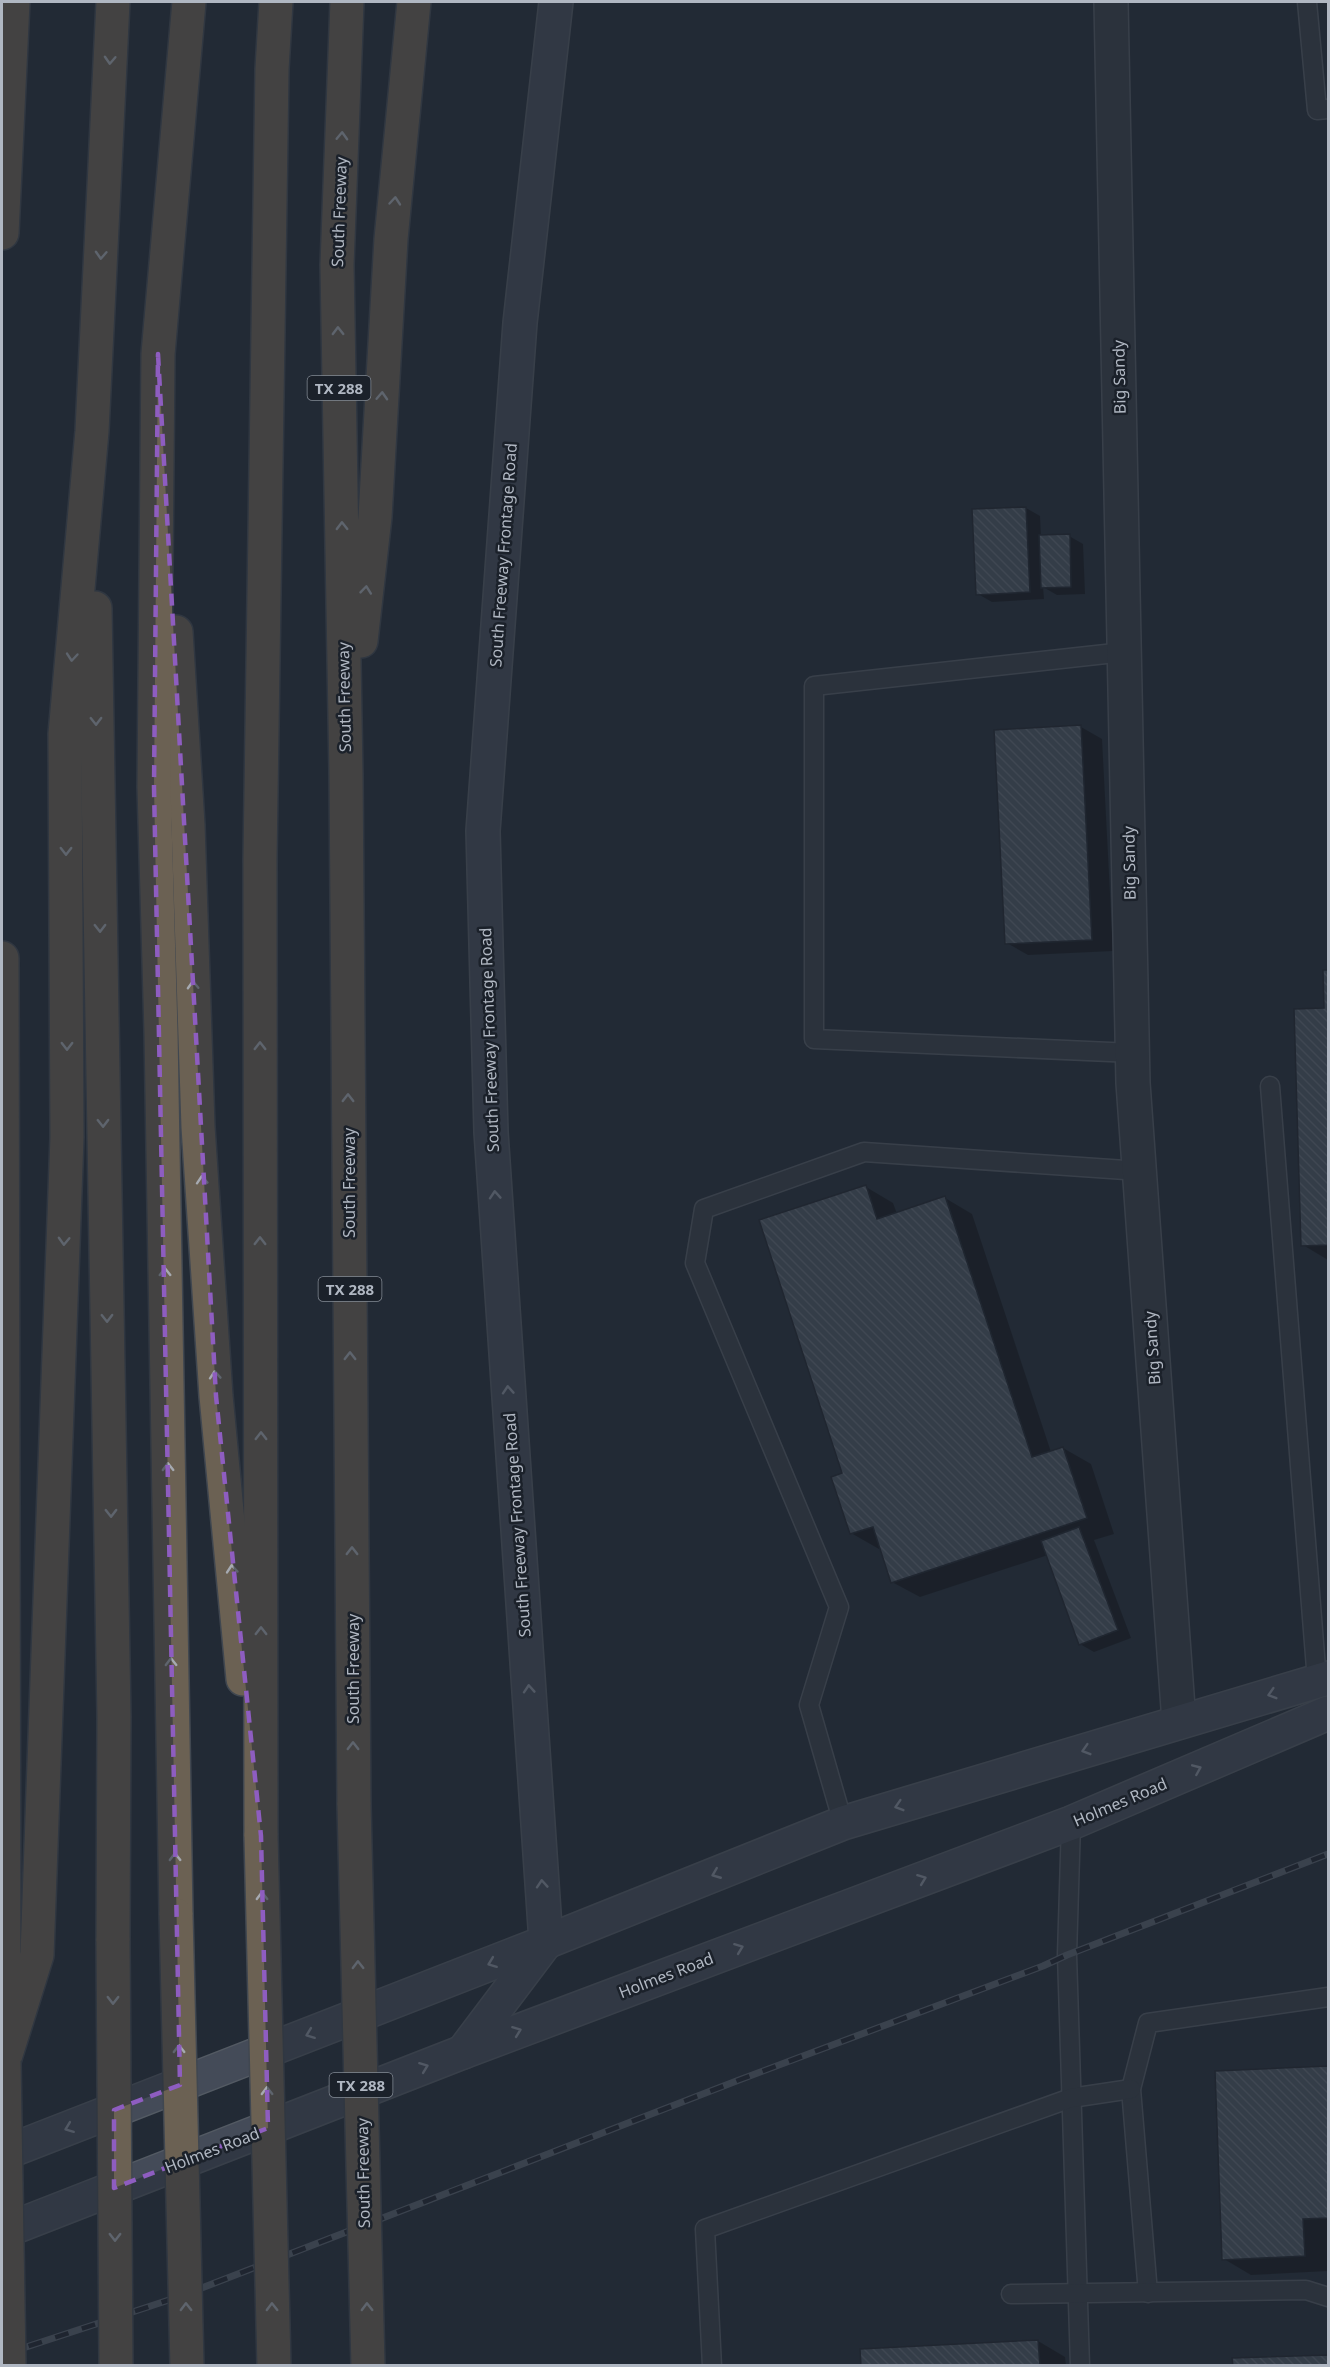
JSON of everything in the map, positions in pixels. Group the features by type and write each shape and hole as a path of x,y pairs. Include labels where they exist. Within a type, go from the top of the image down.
{"highway":[{"path":"2,233 13,2"},
{"path":"4,2061 37,1955 67,1137 65,734 92,431 113,2"},
{"path":"187,2366 154,787 158,354 189,2"},
{"path":"274,2366 261,1836 260,859 272,69 276,2"},
{"name":"South Freeway","path":"347,2 337,265 346,774 354,1805 368,2366"},
{"path":"346,774 375,517 391,239 414,2"},
{"path":"158,354 188,825 198,1127 216,1396 238,1641 261,1836"},
{"path":"92,431 114,1705 116,2366"},
{"path":"2,958 3,1961 9,2366"}],"main road":[{"name":"South Freeway Frontage Road","path":"546,1942 490,1132 483,831 520,323 556,2"},
{"path":"2,2154 546,1942 843,1823 1323,1679"},
{"name":"Holmes Road","path":"2,2232 463,2052 1071,1823 1329,1713"},
{"path":"463,2052 546,1942"}],"street":[{"name":"Big Sandy","path":"1111,2 1133,1053 1179,1722"}],"lane":[{"path":"1307,2 1317,110 1329,109"},
{"path":"1124,652 814,686 814,1039 1133,1053"},
{"path":"1270,1086 1323,1679"},
{"path":"843,1823 809,1705 839,1607 695,1263 704,1209 864,1152 1140,1172"},
{"path":"1071,1823 1067,1954 1080,2366"},
{"path":"1148,2293 1131,2089 1148,2023 1329,1997"},
{"path":"712,2366 705,2229 1071,2098 1131,2089"},
{"path":"1011,2294 1306,2290 1329,2297"}],"highlighted area":[{"path":"158,354 216,1396 261,1836 268,2128 114,2188 114,2110 180,2085 154,787"}],"building":[{"path":"1026,507 1030,592 976,595 972,509"},
{"path":"1070,534 1071,587 1041,588 1039,535"},
{"path":"1081,725 1092,940 1005,944 994,730"},
{"path":"1323,970 1328,970 1328,1245 1301,1246 1294,1009 1324,1008"},
{"path":"866,1185 877,1219 945,1196 1032,1457 1063,1447 1087,1518 891,1583 873,1527 850,1534 831,1477 842,1473 759,1220"},
{"path":"1079,1527 1118,1630 1079,1645 1041,1541"},
{"path":"1328,2066 1328,2218 1303,2219 1305,2256 1222,2260 1215,2071"},
{"path":"1038,2340 1040,2366 861,2366 860,2349"},
{"path":"1328,2355 1328,2366 1233,2366 1232,2358"}],"railway":[{"path":"2,2355 181,2296 739,2080 1043,1966 1328,1854"}]}
